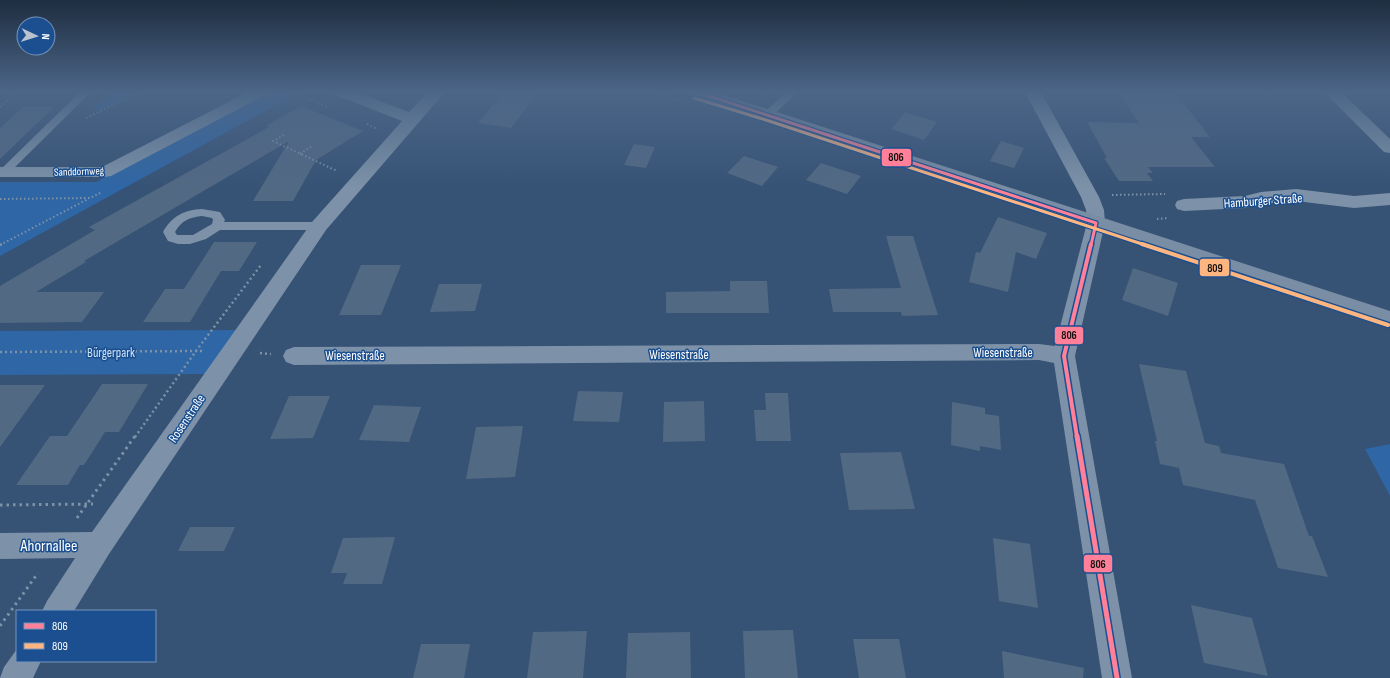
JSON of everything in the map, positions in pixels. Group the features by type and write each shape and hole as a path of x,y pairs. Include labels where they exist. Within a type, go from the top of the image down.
{"main road":[{"path":"797,124 1390,319"}],"street":[{"name":"Sanddornweg","path":"2,172 105,172 199,124"},
{"name":"Rosenstraße","path":"58,610 99,545 319,226 408,124"},
{"path":"1050,124 1090,197 1095,210 1096,223 1064,356 1116,678"},
{"path":"1365,124 1390,148"},
{"name":"Hamburger Straße","path":"1184,204 1245,202 1261,198 1296,196 1354,202 1390,199"},
{"name":"Wiesenstraße","path":"294,356 1039,352 1064,356"},
{"name":"Ahornallee","path":"0,546 99,545"},
{"path":"15,678 25,662"}],"lane":[{"path":"2,172 54,124"},
{"path":"217,226 319,226"}],"path":[{"path":"284,135 273,141 337,171"},
{"path":"299,154 312,146"},
{"path":"1108,195 1165,194 1184,204 1182,214 1166,219 1151,220"},
{"path":"0,245 90,198"},
{"path":"0,352 232,351"},
{"path":"0,505 127,504"},
{"path":"0,626 58,545"}],"green space":[{"path":"206,124 242,124 0,256 0,182 96,182"},
{"name":"Bürgerpark","path":"236,330 207,374 0,375 0,331"},
{"path":"1390,444 1390,496 1365,449"}],"building":[{"path":"5,124 37,124 0,159 0,128"},
{"path":"270,124 345,124 363,131 316,160 293,201 253,201 289,141 84,261 86,262 36,292 104,292 82,322 0,323 0,286 95,230 89,227 269,127 266,126"},
{"path":"482,124 514,124 511,128"},
{"path":"895,124 936,124 924,140 891,129"},
{"path":"1088,124 1199,124 1210,137 1191,137 1215,167 1148,167 1153,173 1147,173 1153,181 1119,181 1104,158 1107,158"},
{"path":"1001,141 1024,148 1014,168 990,161"},
{"path":"634,144 655,147 646,168 624,165"},
{"path":"744,156 778,167 762,186 727,173"},
{"path":"821,163 861,176 847,194 806,180"},
{"path":"998,217 1047,233 1036,259 1016,252 1008,292 969,282 976,252 980,253"},
{"path":"886,236 913,236 938,315 902,316 901,312 833,312 829,289 901,288"},
{"path":"214,242 257,242 239,271 221,271 190,322 143,322 165,289 184,289"},
{"path":"361,265 401,265 381,315 339,315"},
{"path":"1133,268 1178,283 1168,316 1122,300"},
{"path":"730,281 767,281 769,313 666,313 666,292 730,291"},
{"path":"439,284 482,284 475,311 430,312"},
{"path":"1139,364 1186,371 1205,443 1219,446 1221,453 1284,464 1309,536 1312,536 1328,577 1278,568 1255,500 1183,485 1179,468 1160,464 1155,441 1157,441"},
{"path":"102,384 148,384 119,432 105,432 84,465 80,465 68,485 16,485 50,436 67,436"},
{"path":"0,385 45,385 0,447"},
{"path":"578,391 623,392 619,422 573,421"},
{"path":"765,393 788,393 791,441 756,441 754,410 766,410"},
{"path":"289,396 330,396 313,438 270,439"},
{"path":"704,401 705,441 663,442 664,402"},
{"path":"952,402 985,408 985,414 999,416 1001,450 980,446 980,451 951,445"},
{"path":"374,405 421,407 409,442 359,440"},
{"path":"523,426 515,477 466,479 476,427"},
{"path":"901,452 915,509 849,510 840,453"},
{"path":"190,527 235,527 224,551 178,551"},
{"path":"395,537 382,584 343,584 347,573 331,573 343,538"},
{"path":"993,538 1030,544 1038,608 999,601"},
{"path":"1191,605 1252,618 1268,676 1204,663"},
{"path":"793,630 798,678 745,678 743,631"},
{"path":"587,631 583,678 527,678 533,632"},
{"path":"690,632 691,678 626,678 628,633"},
{"path":"853,639 899,639 906,678 859,678"},
{"path":"421,644 470,644 464,678 413,678"},
{"path":"1002,651 1084,668 1083,678 1004,678"}],"transit line":[{"name":"809","path":"777,124 1388,325"},
{"name":"806","path":"793,124 1096,223"},
{"name":"806","path":"1096,223 1064,356 1117,678"}]}
